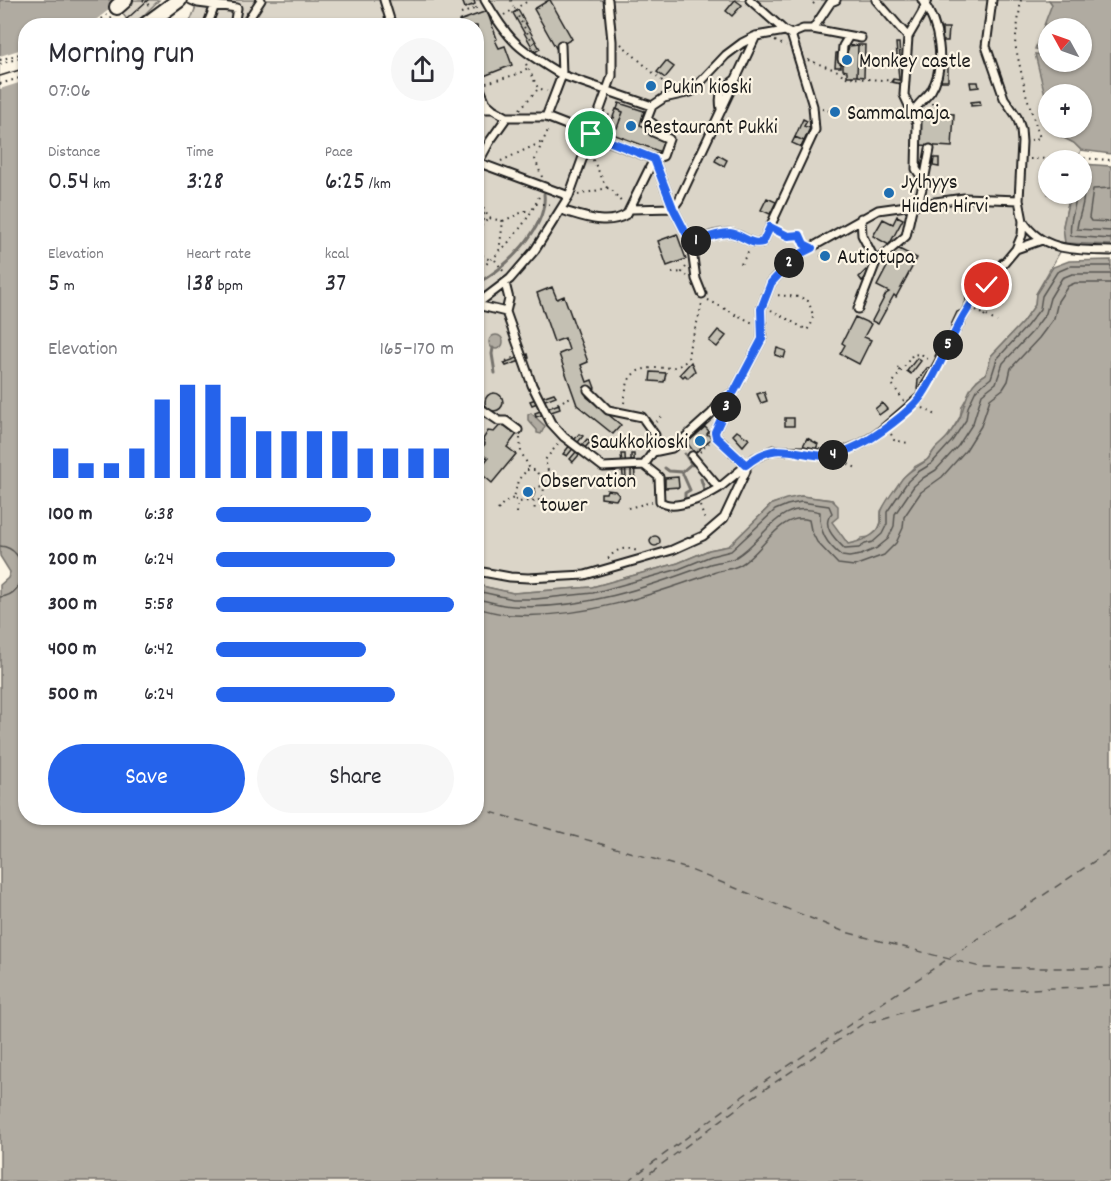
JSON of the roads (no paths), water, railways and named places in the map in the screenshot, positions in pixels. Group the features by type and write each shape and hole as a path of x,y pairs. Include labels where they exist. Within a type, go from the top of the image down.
{"street":[{"path":"155,18 173,5"}],"lane":[{"path":"249,18 261,0"},
{"path":"384,0 390,18"},
{"path":"485,0 510,39 530,56 562,75 652,106"},
{"path":"691,243 731,233 752,242 763,242 815,130 813,106 788,33 750,0"},
{"path":"876,0 908,37"},
{"path":"505,283 509,299 506,312 532,385 551,423 560,433 603,466 644,465 659,477 660,499 664,504 697,500 719,488 755,458 774,450 833,455 861,444 912,405 938,366 969,305 1016,249 1022,235 1023,221 1019,200 1022,159 1021,129 1017,117 1004,98 986,46 992,0"},
{"path":"484,299 505,283 535,250 569,195 612,76 609,1"},
{"path":"813,29 832,1"},
{"path":"924,181 916,169 917,123 904,95 908,37 925,2"},
{"path":"913,113 930,92 938,76 937,32 925,2"},
{"path":"173,5 215,5 237,8 235,18"},
{"path":"210,18 215,5"},
{"path":"484,99 493,109 507,117 549,118 654,159 663,156 669,139 653,132 656,126 647,118 652,106 664,98 693,91 726,55 742,43 756,36 803,29 861,38"},
{"path":"630,210 673,208 680,200 756,36"},
{"path":"842,59 843,46 849,36"},
{"path":"549,118 562,75 561,45"},
{"path":"484,109 493,109"},
{"path":"484,152 507,117"},
{"path":"858,309 876,262 906,236 924,181 930,149"},
{"path":"654,159 673,208 691,243 696,279 702,294"},
{"path":"562,209 609,220 619,219 630,210 654,159"},
{"path":"484,165 569,195"},
{"path":"653,453 672,448 712,413 723,399 734,392 762,339 761,309 771,283 796,256 878,210 915,203 964,198 1019,200"},
{"path":"861,218 862,235 876,262"},
{"path":"1023,221 1032,234 1061,248 1111,251"},
{"path":"1016,249 1042,240"},
{"path":"484,306 506,312"},
{"path":"588,390 608,410 642,417 655,435 653,453 644,465"},
{"path":"484,572 528,578 585,574 690,543 714,528 724,519 746,471 746,465 716,437 715,432 726,408 723,399"},
{"path":"484,411 499,421 506,420 518,430"},
{"path":"693,457 719,488"}],"water":[{"path":"0,0 120,0 116,5 126,18 18,18 18,825 484,825 484,587 513,593 592,587 678,563 709,550 729,546 772,504 801,496 832,500 838,506 838,517 832,522 848,544 868,538 879,528 881,512 902,479 928,459 949,435 960,418 975,382 986,374 991,356 1022,323 1035,305 1036,294 1053,267 1069,261 1111,260 1111,1181 0,1181 0,585 8,578 10,572 0,556"},
{"path":"1049,0 1111,0 1111,154 1081,150 1064,138 1092,138 1092,84 1042,84 1039,72 1092,72 1092,18 1047,18 1052,4"},
{"path":"1092,165 1111,166 1111,245 1065,243 1063,226 1068,204 1092,204"},
{"path":"496,335 501,337 503,342 501,347 496,349 491,347 489,342 491,337"},
{"path":"531,413 545,426 541,434 537,433 528,420 528,415"}],"waterway":[{"path":"484,279 512,258 532,233 539,220 544,194"},
{"path":"493,348 495,373"},
{"path":"685,454 692,465"},
{"path":"665,468 669,471 682,472 691,464"},
{"path":"682,472 690,490 685,493 685,497"},
{"path":"701,479 704,489"}],"tram line":[{"path":"128,18 148,0"},
{"path":"0,76 18,70"}],"place":[{"name":"Monkey castle","path":"847,60"},
{"name":"Pukin kioski","path":"651,86"},
{"name":"Sammalmaja","path":"835,112"},
{"name":"Restaurant Pukki","path":"631,126"},
{"name":"Jylhyys Hiiden Hirvi","path":"889,193"},
{"name":"Autiotupa","path":"825,256"},
{"name":"Saukkokioski","path":"700,441"},
{"name":"Observation tower","path":"528,492"}]}
